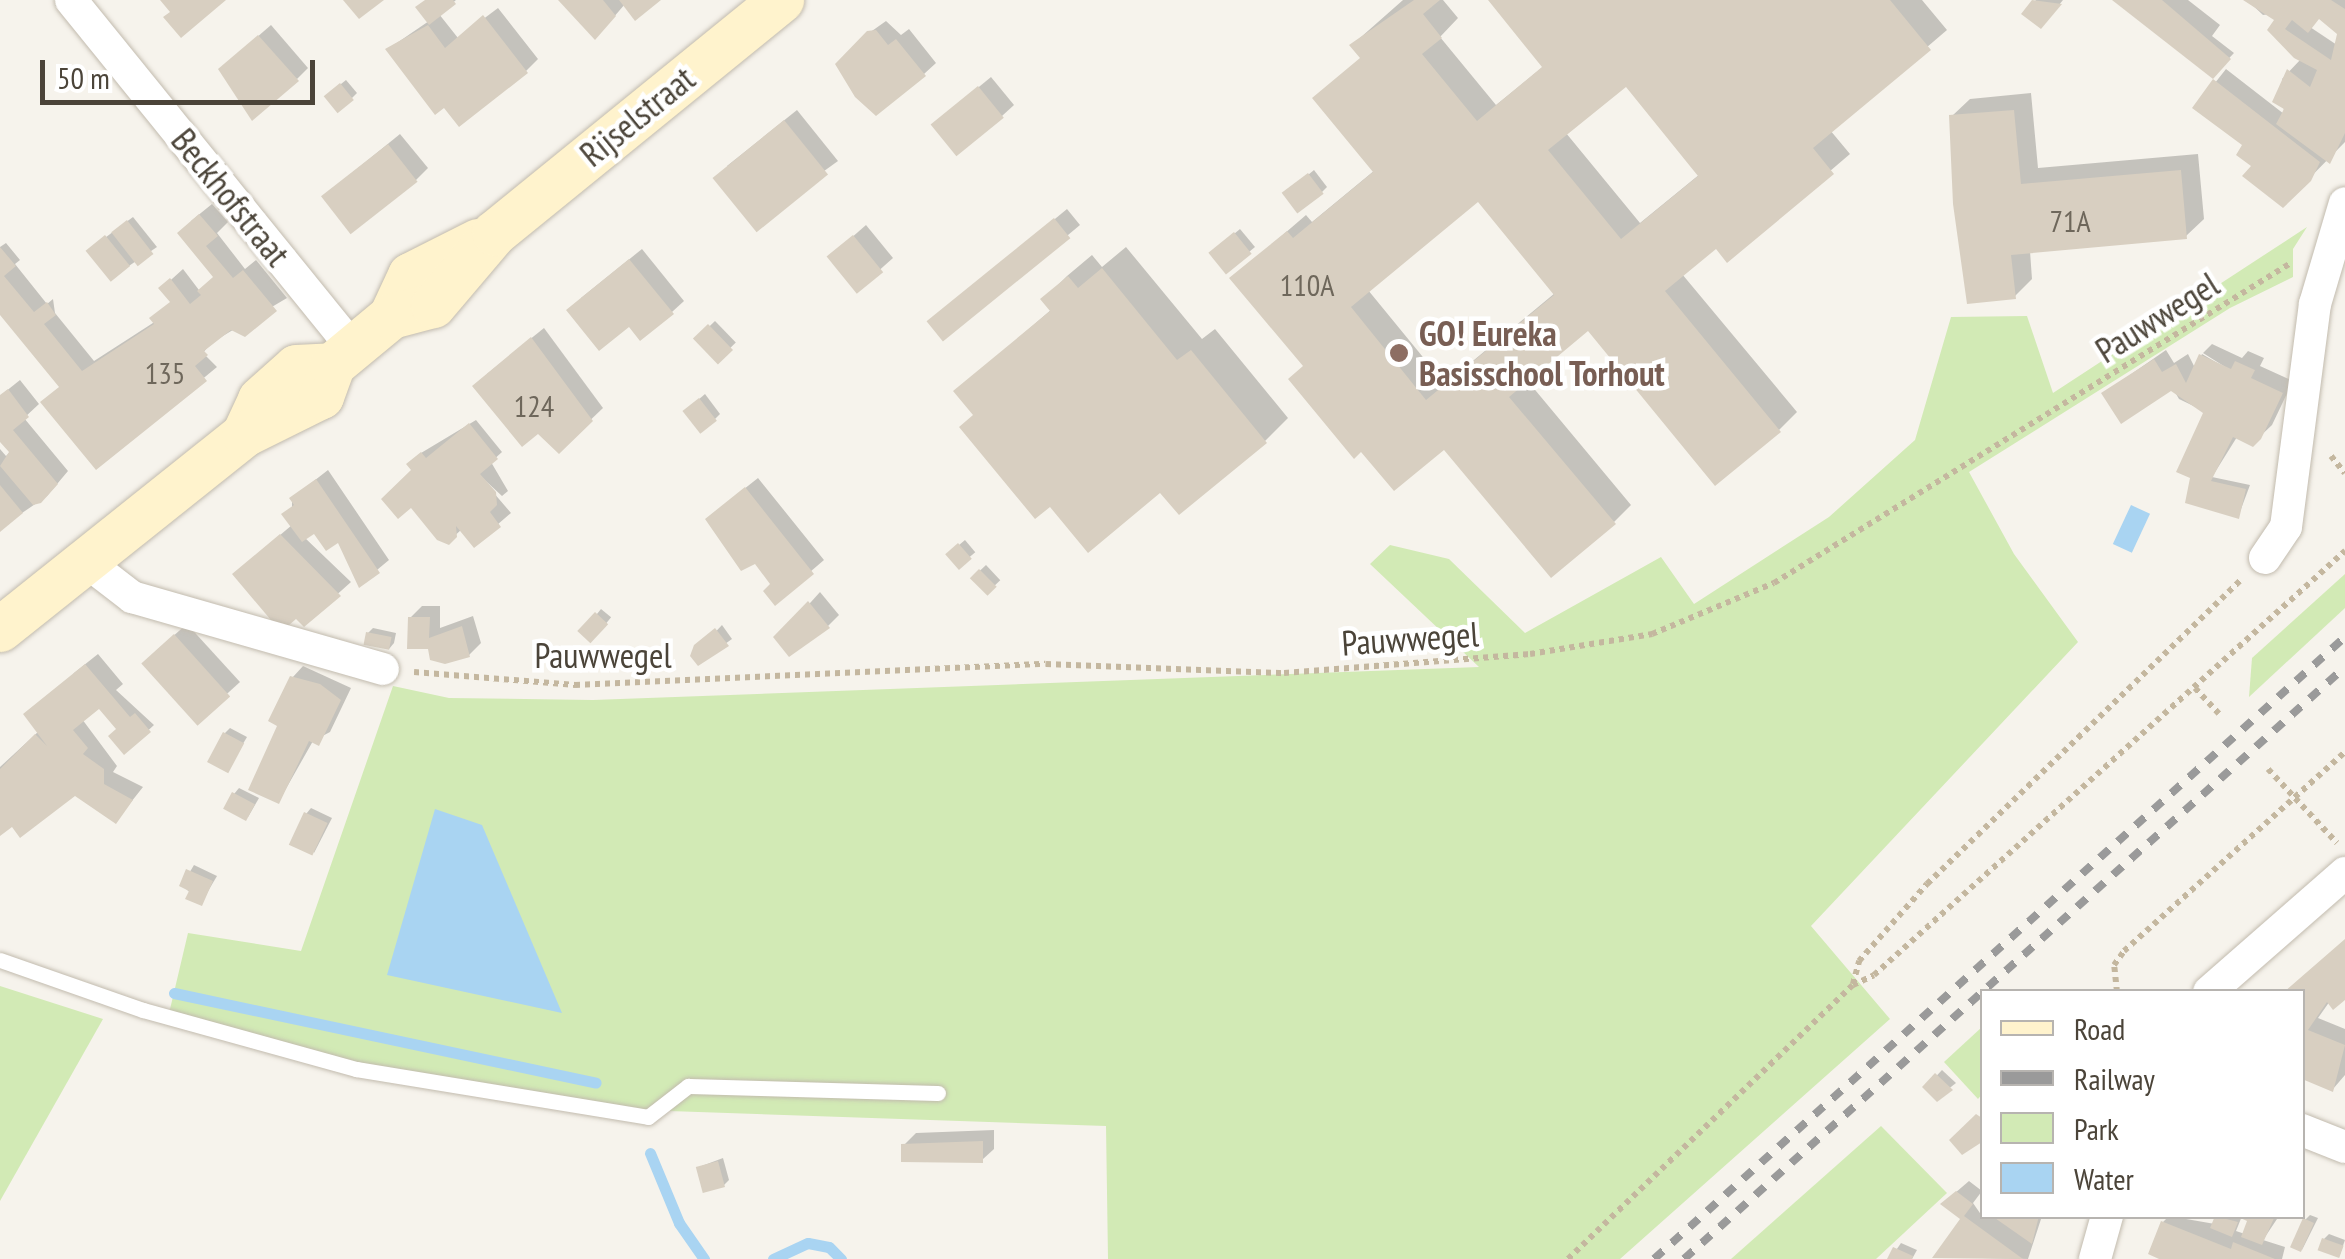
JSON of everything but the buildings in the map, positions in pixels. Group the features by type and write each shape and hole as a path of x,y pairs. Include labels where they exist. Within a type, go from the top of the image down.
{"street":[{"name":"Beckhofstraat","path":"71,0 342,356"},
{"name":"Rijselstraat","path":"0,629 244,434 260,399 296,367 342,356 391,316 410,275 494,234 782,0"},
{"path":"2266,558 2286,527 2316,304 2332,237 2345,203"},
{"path":"84,560 132,597 383,669"},
{"path":"2212,989 2345,874"},
{"path":"2305,1131 2345,1147"},
{"path":"2095,1259 2106,1219"}],"lane":[{"path":"0,960 143,1010 356,1069 648,1117 688,1086 938,1092"}],"path":[{"name":"Pauwwegel","path":"383,669 575,685 1046,664 1284,672 1530,654 1652,634 1774,584 2332,237"},
{"path":"1568,1259 1853,985 1874,975 2345,551"},
{"path":"1853,985 1859,961 1927,884 2266,558"},
{"path":"2195,688 2219,714"},
{"path":"2117,989 2114,966 2124,950 2345,752"},
{"path":"2268,769 2345,851"}],"green space":[{"path":"2307,227 2293,249 2293,277 2230,308 1969,472 2014,554 2078,642 1811,926 1890,1019 1620,1259 1108,1259 1106,1126 640,1110 351,1062 167,1022 188,933 301,951 393,686 449,698 593,700 1479,667 1370,564 1390,545 1449,559 1525,633 1661,557 1694,604 1829,517 1915,440 1951,317 2027,316 2053,393"},
{"path":"2345,574 2345,608 2249,697 2252,658"},
{"path":"0,986 103,1019 0,1201"},
{"path":"1980,1029 1978,1099 1944,1062"},
{"path":"1881,1126 1947,1193 1876,1259 1731,1259"}],"water":[{"path":"2131,505 2150,514 2132,553 2113,544"},
{"path":"435,809 482,825 562,1013 387,975"}],"waterway":[{"path":"174,993 596,1083"},
{"path":"650,1153 679,1223 704,1259"},
{"path":"773,1259 808,1243 829,1247 841,1259"}],"railway":[{"path":"1654,1259 2345,637"},
{"path":"1985,989 2345,667"},
{"path":"1684,1259 1980,994"}],"place":[{"name":"GO! Eureka Basisschool Torhout","path":"1399,353"}]}
